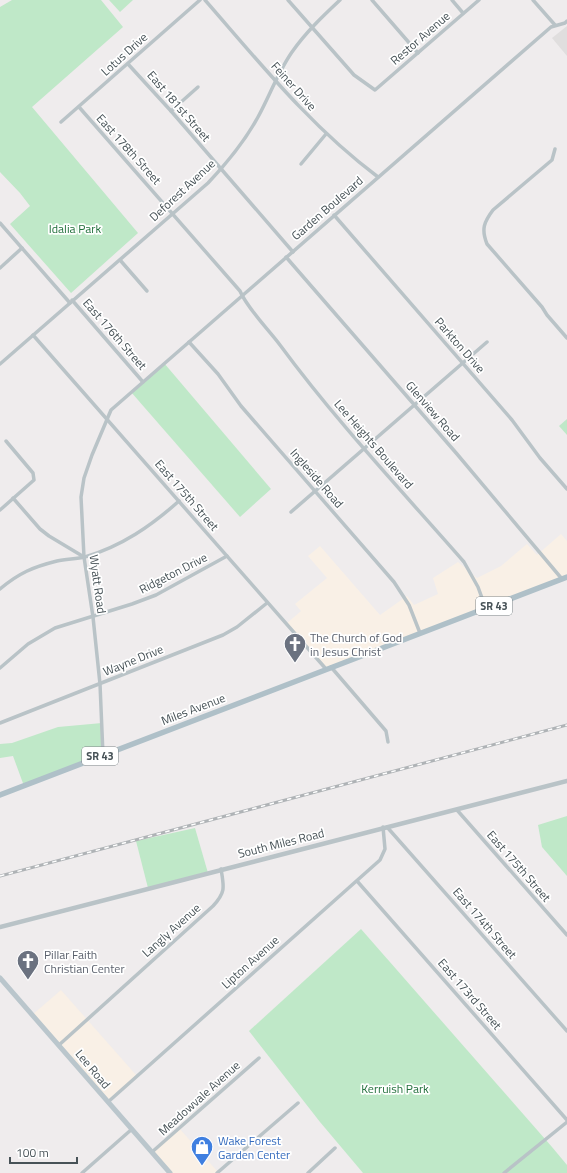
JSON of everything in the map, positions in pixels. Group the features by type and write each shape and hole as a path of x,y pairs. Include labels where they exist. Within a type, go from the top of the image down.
{"main road":[{"name":"SR 43","path":"420,633 564,578"},
{"name":"Miles Avenue","path":"0,795 420,633"},
{"name":"Lee Road","path":"0,978 170,1173"}],"street":[{"name":"Lotus Drive","path":"61,122 200,0"},
{"name":"Feiner Drive","path":"205,0 304,112 353,158 378,177"},
{"path":"288,0 312,27"},
{"name":"Deforest Avenue","path":"0,364 208,183 221,169 250,131 291,52 312,27 340,0"},
{"path":"372,0 418,53"},
{"path":"452,0 464,13"},
{"name":"Restor Avenue","path":"312,27 354,75 374,90 479,0"},
{"path":"533,0 555,25"},
{"name":"Garden Boulevard","path":"107,420 112,410 143,382 378,177 551,27 565,23 567,20"},
{"name":"East 181st Street","path":"128,64 171,111 293,252"},
{"path":"171,111 198,87"},
{"name":"East 178th Street","path":"79,107 173,213 240,291 242,296"},
{"path":"301,164 326,134"},
{"path":"555,150 552,160 493,210 487,218 484,227 484,235 488,244 567,338"},
{"name":"Parkton Drive","path":"334,216 512,420 540,458 567,489"},
{"name":"East 176th Street","path":"0,222 143,382"},
{"path":"0,268 22,248"},
{"name":"Glenview Road","path":"286,257 564,578"},
{"path":"120,260 147,291"},
{"name":"Lee Heights Boulevard","path":"242,296 309,384 464,562 478,587 486,609"},
{"name":"East 175th Street","path":"33,335 267,603 386,731 388,742"},
{"name":"Ingleside Road","path":"189,342 218,374 241,406 394,582 409,605 420,633"},
{"path":"291,512 487,342"},
{"name":"Wyatt Road","path":"103,755 100,684 93,617 84,557 81,497 84,478 107,420"},
{"path":"0,510 34,480 33,473 6,441"},
{"path":"13,498 40,529 84,557"},
{"path":"0,589 24,572 58,561 84,557 121,543 155,522 179,501"},
{"name":"Ridgeton Drive","path":"0,668 40,635 55,628 93,617 156,595 227,556"},
{"name":"Wayne Drive","path":"0,723 223,635 237,627 267,603"},
{"name":"South Miles Road","path":"0,927 567,781"},
{"name":"East 175th Street","path":"457,810 567,935"},
{"name":"Lipton Avenue","path":"108,1102 380,860 386,850 385,827"},
{"name":"East 174th Street","path":"385,827 567,1031"},
{"name":"Langly Avenue","path":"59,1045 220,899 224,886 222,869"},
{"name":"East 173rd Street","path":"357,881 567,1121"},
{"name":"Meadowvale Avenue","path":"152,1152 259,1058"},
{"path":"217,1173 298,1102"},
{"path":"504,1173 567,1121"},
{"path":"82,1173 132,1129"},
{"path":"308,1173 335,1148"}],"shaded area":[{"path":"567,26 567,56 552,38"},
{"path":"561,534 567,541 567,577 326,669 286,624 301,611 295,604 327,578 308,556 320,546 380,615 407,596 414,605 438,594 433,578 458,562 477,578 501,566 527,544 537,555"},
{"path":"61,990 137,1076 108,1102 32,1015"},
{"path":"179,1128 218,1172 217,1173 170,1173 152,1152"}],"green space":[{"name":"Idalia Park","path":"12,0 101,0 123,27 32,107 138,233 71,293 10,224 30,206 0,172 0,7"},
{"path":"109,0 133,0 120,12"},
{"path":"164,363 271,489 240,517 131,392"},
{"path":"567,419 567,435 559,426"},
{"path":"102,723 103,755 24,786 13,756 0,758 0,744 12,743 58,727"},
{"path":"567,816 567,876 542,847 538,825"},
{"path":"195,828 208,873 148,888 136,841"},
{"name":"Kerruish Park","path":"361,929 552,1147 567,1165 567,1173 363,1173 320,1122 249,1031"}],"railway":[{"path":"0,876 567,725"}],"place":[{"name":"The Church of God in Jesus Christ","path":"295,664"},
{"name":"Pillar Faith Christian Center","path":"28,980"},
{"name":"Wake Forest Garden Center","path":"202,1166"}]}
